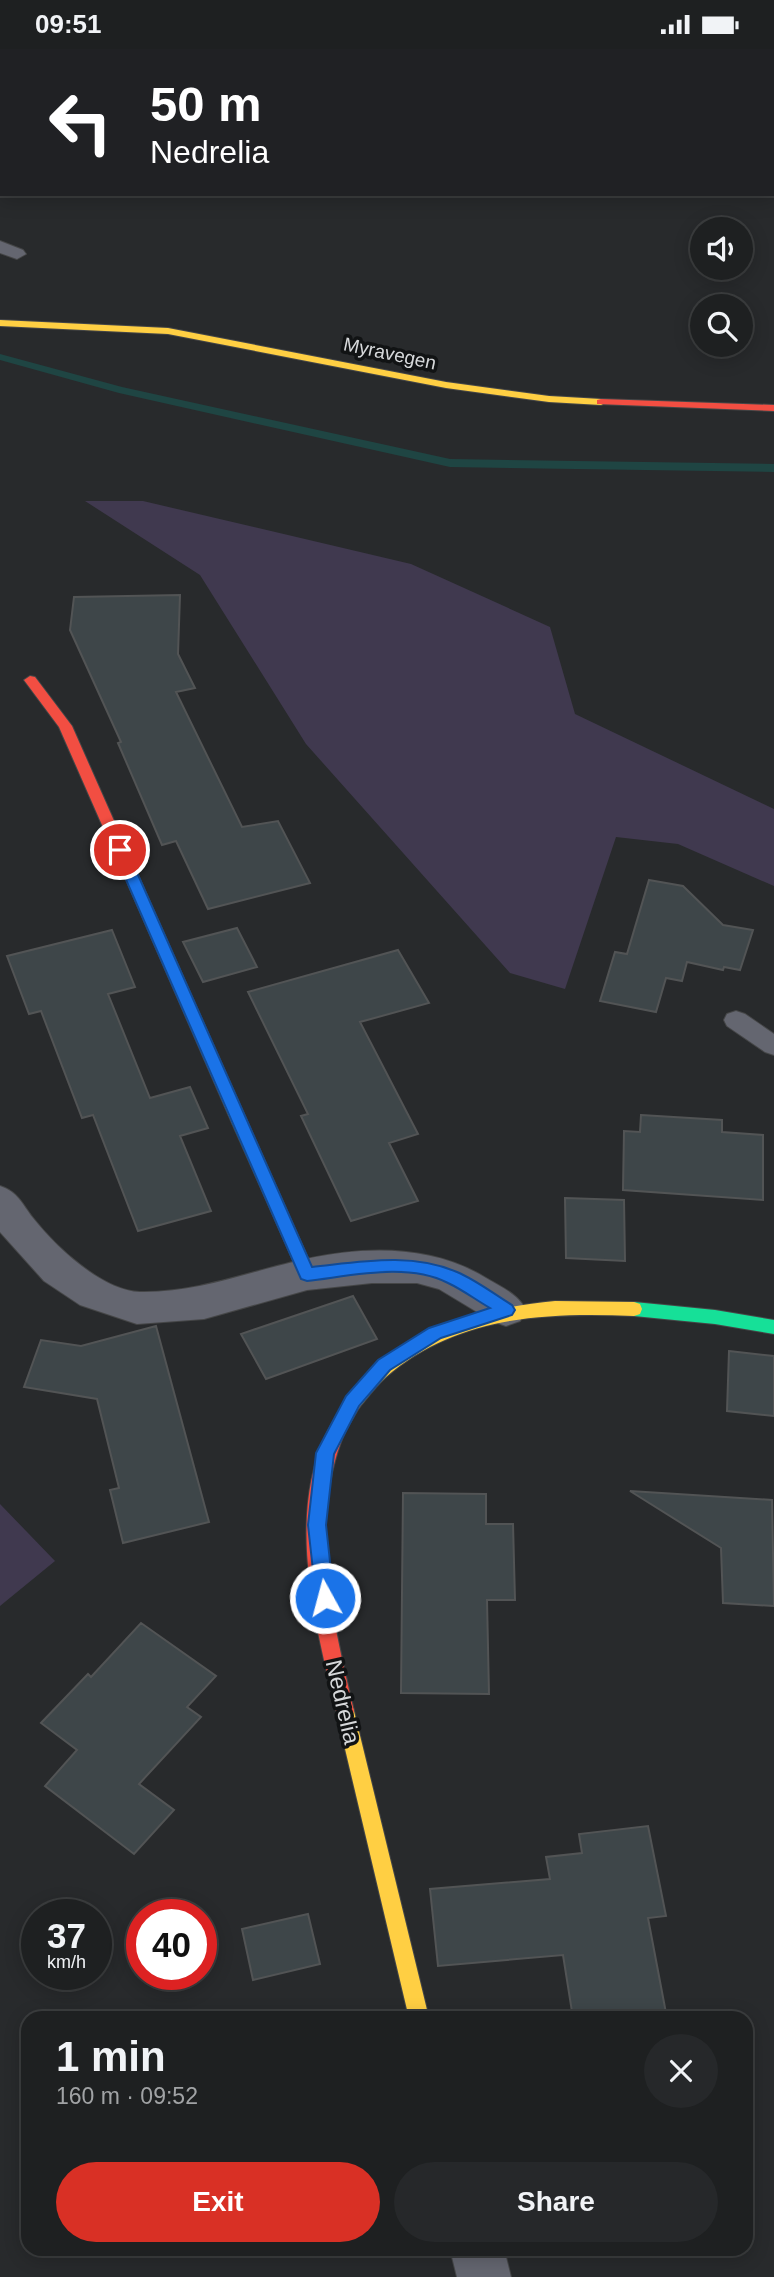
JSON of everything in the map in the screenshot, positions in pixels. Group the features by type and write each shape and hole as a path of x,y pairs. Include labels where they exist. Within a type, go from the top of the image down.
{"street":[{"name":"Myravegen","path":"0,323 146,329 190,334 412,380 542,399 774,408"},
{"path":"30,680 65,726 307,1274"},
{"path":"0,1201 20,1230 58,1270 94,1294 136,1308 204,1303 307,1274 372,1267 417,1266 452,1277 506,1310"},
{"name":"Nedrelia","path":"417,2011 331,1646 317,1525 325,1453 352,1401 384,1365 435,1333 506,1310 572,1305 709,1316 774,1327"},
{"path":"479,2256 484,2277"}],"lane":[{"path":"0,246 18,254"},
{"path":"736,1020 774,1046"}],"shaded area":[{"path":"85,501 143,501 411,564 550,627 575,714 774,809 774,886 678,844 616,837 565,989 510,973 306,744 200,575"},
{"path":"0,1504 55,1561 0,1606"}],"building":[{"path":"180,595 178,654 195,688 176,692 242,827 278,821 310,883 208,909 176,841 162,845 118,743 121,742 70,630 74,597"},
{"path":"649,880 683,886 723,925 753,930 740,970 724,967 723,970 687,962 682,981 666,978 656,1012 600,1001 615,952 627,954"},
{"path":"237,928 257,967 203,982 183,942"},
{"path":"112,930 135,987 108,994 150,1098 190,1087 208,1128 180,1136 211,1211 138,1231 93,1115 82,1118 41,1011 29,1014 7,956"},
{"path":"398,950 429,1003 360,1022 418,1134 389,1143 418,1201 351,1221 301,1116 308,1114 248,992"},
{"path":"641,1115 722,1120 722,1132 763,1135 763,1200 623,1190 624,1131 640,1132"},
{"path":"565,1198 624,1200 625,1261 566,1258"},
{"path":"353,1296 377,1339 266,1379 241,1334"},
{"path":"156,1326 209,1522 123,1543 110,1490 119,1488 97,1399 24,1387 41,1340 81,1346"},
{"path":"729,1351 774,1356 774,1416 727,1411"},
{"path":"630,1491 772,1500 774,1606 723,1603 721,1548"},
{"path":"403,1493 486,1494 486,1524 513,1524 515,1600 487,1600 489,1694 401,1693"},
{"path":"141,1623 216,1676 187,1707 201,1717 139,1784 174,1810 134,1854 45,1786 77,1750 41,1723 88,1674 91,1677"},
{"path":"648,1826 666,1916 648,1918 666,2011 572,2011 563,1955 438,1966 430,1889 550,1879 546,1857 582,1853 579,1834"},
{"path":"308,1914 320,1964 253,1980 242,1929"}],"waterway":[{"path":"0,357 119,390 450,463 774,468"}],"traffic: fast":[{"path":"240,1123 307,1274"},
{"path":"634,1309 715,1317 774,1327"}],"traffic: slow":[{"path":"0,323 120,327 191,334 446,385 549,399 601,402"},
{"path":"131,875 240,1123"},
{"path":"352,1404 379,1374 409,1350 442,1332 478,1320 516,1312 555,1308 634,1309"},
{"path":"345,1711 417,2011"}],"traffic: jam":[{"path":"601,402 774,408"},
{"path":"30,680 65,726 131,875"},
{"path":"345,1711 321,1595 317,1514 322,1475 333,1438 352,1404"}],"route":[{"path":"120,850 307,1274 372,1267 417,1266 452,1277 506,1310 435,1333 384,1365 352,1401 325,1453 317,1525 325,1598"}]}
